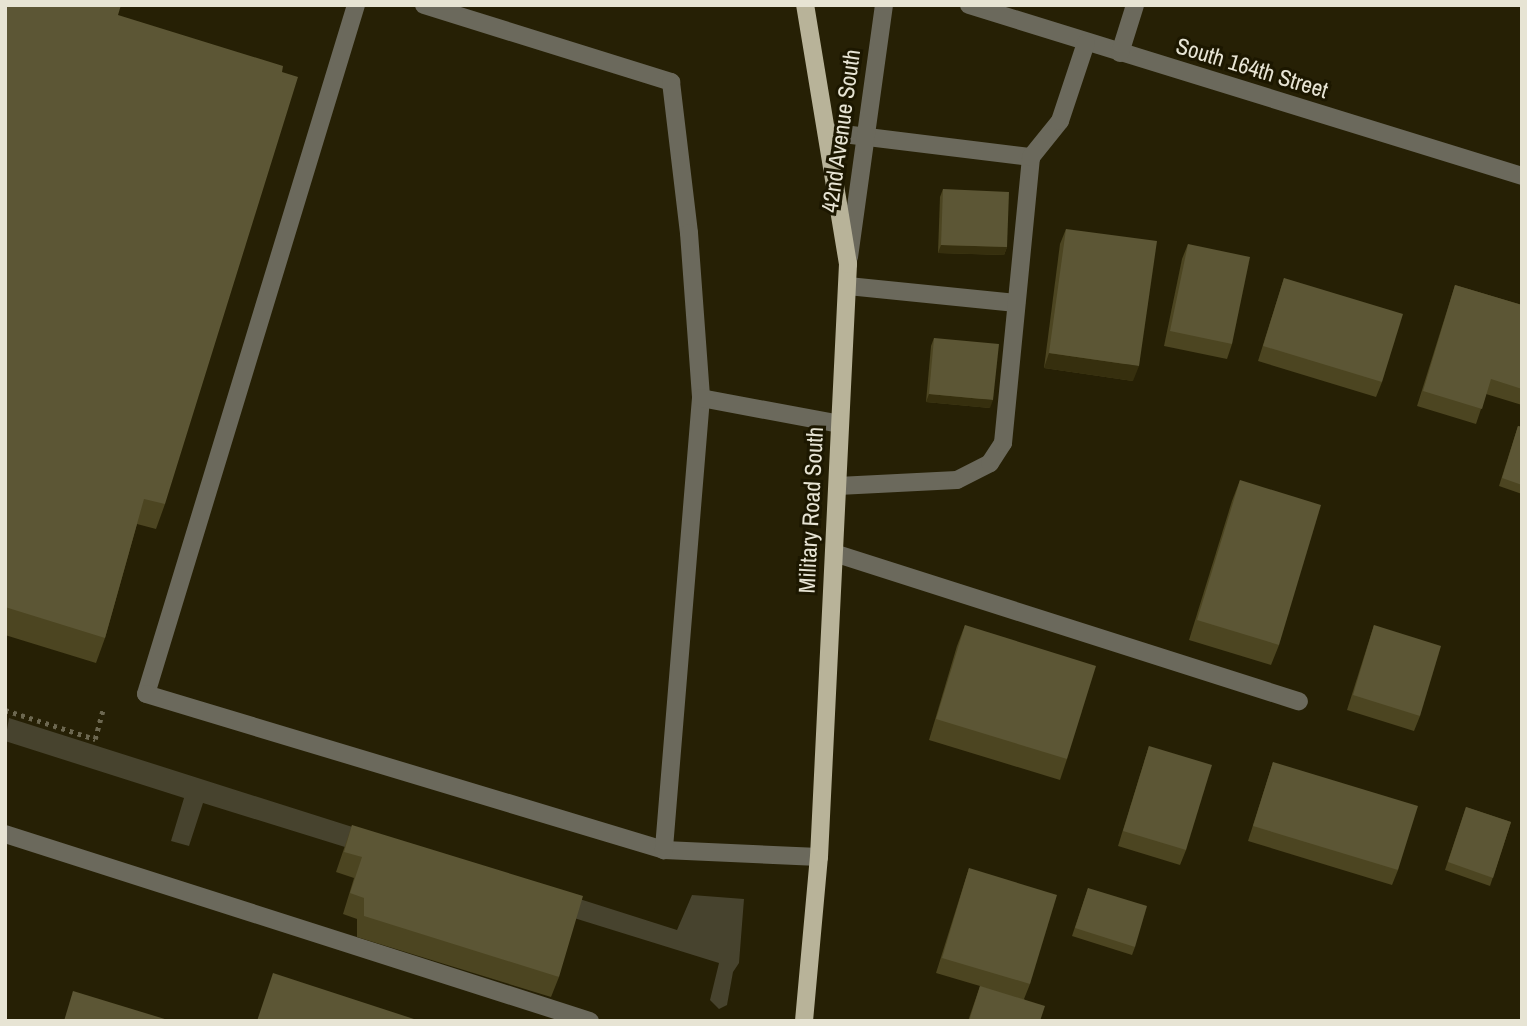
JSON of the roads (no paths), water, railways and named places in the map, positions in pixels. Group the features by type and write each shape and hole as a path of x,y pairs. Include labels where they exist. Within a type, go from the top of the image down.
{"main road":[{"name":"Military Road South","path":"804,1021 819,857 848,286 848,264 805,5"}],"street":[{"path":"356,5 146,694 664,850 819,857"},
{"path":"424,5 671,82 701,398 664,850"},
{"name":"42nd Avenue South","path":"848,264 884,5"},
{"name":"South 164th Street","path":"969,5 1522,176"},
{"path":"1120,53 1135,5"},
{"path":"838,486 957,480 990,463 1003,443 1031,157 1060,121 1086,43"},
{"path":"827,132 1031,157"},
{"path":"848,286 1016,303"},
{"path":"701,398 840,424"},
{"path":"834,553 1298,701"},
{"path":"5,834 590,1021"}]}
